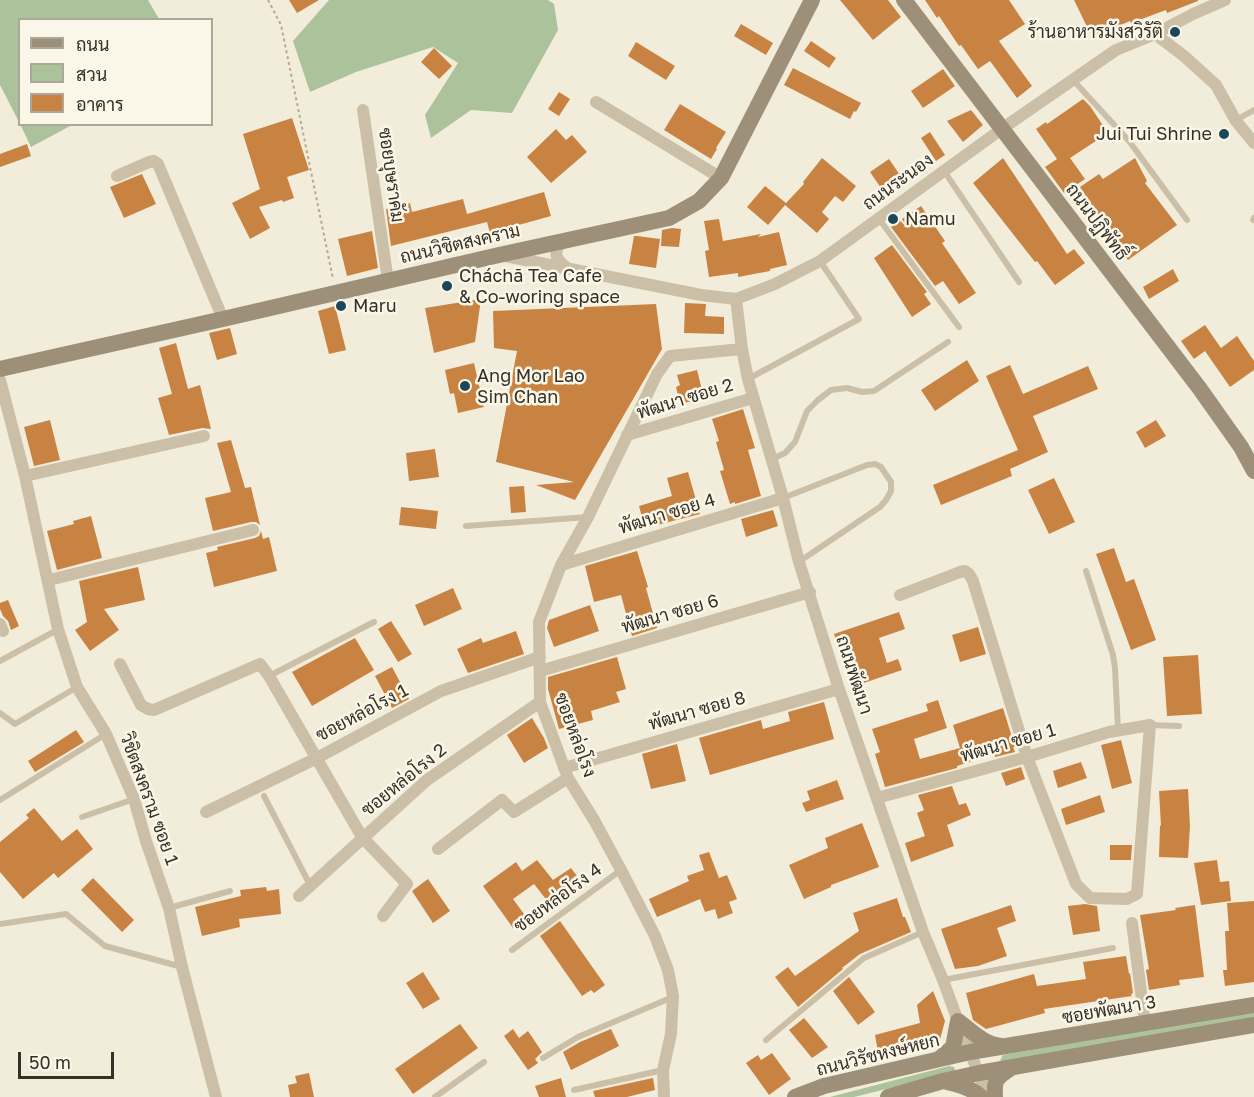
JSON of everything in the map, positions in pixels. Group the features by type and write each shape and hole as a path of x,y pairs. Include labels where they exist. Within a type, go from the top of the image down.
{"street":[{"name":"ถนนวิชิตสงคราม","path":"0,369 669,218 699,201 721,178 812,0"},
{"name":"ถนนปฏิพัทธิ์","path":"904,0 1200,389 1241,447 1254,471"},
{"name":"ถนนระนอง","path":"499,255 701,295 736,299 775,284 820,261 944,170 1116,50 1226,0"},
{"path":"1155,34 1216,85 1236,121 1254,143"},
{"path":"596,102 721,178"},
{"name":"ซอยบุษราคัม","path":"363,110 388,281"},
{"path":"117,176 149,162 154,161 158,164 223,319"},
{"path":"562,241 556,253 557,258 567,268"},
{"name":"ถนนพัฒนา","path":"736,299 742,349 753,398 799,561 839,689 922,932 988,1097"},
{"name":"ซอยหล่อโรง","path":"664,1097 663,1070 671,1034 673,996 668,970 655,936 621,870 566,773 540,702 539,622 561,565 588,517 657,374 670,356 742,349"},
{"name":"วิชิตสงคราม ซอย 1","path":"0,381 25,476 58,629 77,687 106,734 134,799 169,908 216,1097"},
{"name":"พัฒนา ซอย 2","path":"627,435 753,398"},
{"path":"25,476 204,436"},
{"name":"พัฒนา ซอย 4","path":"561,565 783,498"},
{"path":"49,580 252,530"},
{"path":"900,595 960,572 966,571 969,574 1027,757 1076,884 1090,898 1127,898 1137,894 1150,725"},
{"name":"พัฒนา ซอย 6","path":"540,671 810,592"},
{"name":"ซอยหล่อโรง 1","path":"206,812 316,758 441,691 540,657"},
{"path":"120,664 141,705 154,710 260,664 362,837 407,884 383,916"},
{"name":"พัฒนา ซอย 8","path":"438,849 502,800 514,812 566,773 839,689"},
{"name":"ซอยหล่อโรง 2","path":"299,896 427,780 540,702"},
{"name":"พัฒนา ซอย 1","path":"877,798 1118,730 1150,725"},
{"path":"1132,922 1145,1023"},
{"name":"ซอยพัฒนา 3","path":"970,1052 1254,1005"},
{"path":"938,1060 953,1047 958,1021 984,1041 1006,1047"},
{"path":"888,1097 979,1073 1254,1025"},
{"name":"ถนนวิรัชหงษ์หยก","path":"795,1097 824,1086 970,1052"},
{"path":"995,1097 995,1084 998,1076 1011,1067"},
{"path":"944,1081 961,1085 981,1097"}],"lane":[{"path":"1073,80 1129,141 1187,220"},
{"path":"1236,121 1254,110"},
{"path":"944,170 1019,282"},
{"path":"878,218 959,327"},
{"path":"748,379 859,318 820,261"},
{"path":"772,460 790,448 795,442 807,411 831,390 847,388 862,393 874,391 948,342"},
{"path":"783,498 867,465 875,464 881,467 891,482 891,491 880,507 799,561"},
{"path":"466,525 588,517"},
{"path":"1086,571 1113,655 1118,730"},
{"path":"269,676 374,621"},
{"path":"0,661 58,629"},
{"path":"0,713 15,724 77,687"},
{"path":"1150,725 1179,726"},
{"path":"0,800 106,734"},
{"path":"264,796 310,885"},
{"path":"82,817 134,799"},
{"name":"ซอยหล่อโรง 4","path":"512,950 621,870"},
{"path":"169,908 230,891"},
{"path":"0,924 66,914 105,946 182,967"},
{"path":"766,1040 864,958 922,932"},
{"path":"943,980 1113,948"},
{"path":"543,1058 578,1037 673,996"},
{"path":"435,1097 484,1062"},
{"path":"574,1090 663,1070"}],"path":[{"path":"268,0 281,25 336,293"}],"green space":[{"path":"0,0 148,0 158,18 18,18 18,120 0,85"},
{"path":"329,0 548,0 554,4 558,30 512,113 471,110 431,138 425,115 458,63 433,47 356,72 310,92 293,41"},
{"path":"21,126 70,126 31,147"},
{"path":"1254,1010 1254,1018 1004,1063 1000,1060 1003,1055"},
{"path":"949,1066 954,1067 955,1070 951,1073 854,1097 830,1097"}],"building":[{"path":"289,0 319,0 297,13"},
{"path":"840,0 888,0 901,17 873,40"},
{"path":"925,0 1009,0 1025,24 999,41 1032,86 1017,98 990,61 978,69"},
{"path":"1074,0 1198,1 1167,13 1166,10 1131,23 1130,21 1092,37"},
{"path":"741,24 773,43 766,55 734,36"},
{"path":"811,41 836,58 829,68 804,51"},
{"path":"636,42 675,66 666,80 628,56"},
{"path":"434,48 452,66 439,79 421,62"},
{"path":"793,68 861,103 856,112 854,111 850,119 784,85"},
{"path":"943,69 955,86 923,108 911,91"},
{"path":"559,92 570,99 559,116 548,109"},
{"path":"1083,99 1108,133 1070,158 1085,179 1064,193 1045,167 1057,159 1036,129"},
{"path":"680,104 726,132 711,159 664,130"},
{"path":"971,110 983,125 963,142 947,121"},
{"path":"292,118 309,170 287,177 294,198 259,207 270,228 250,239 232,203 260,189 243,134"},
{"path":"556,129 566,140 572,135 587,152 551,183 527,157"},
{"path":"930,132 945,155 936,161 921,138"},
{"path":"27,144 31,156 0,167 0,154"},
{"path":"822,158 856,186 843,202 835,196 822,212 829,219 817,233 785,205 768,225 747,207 765,186 786,203 804,184 803,182"},
{"path":"1003,158 1067,254 1074,249 1085,263 1055,285 973,183"},
{"path":"1135,158 1147,181 1145,183 1177,225 1128,260 1106,230 1100,234 1089,216 1096,211 1080,187 1099,174 1103,179"},
{"path":"889,159 902,178 883,191 870,172"},
{"path":"142,174 156,204 124,218 110,187"},
{"path":"544,192 551,216 490,233 487,222 391,246 386,209 410,203 412,212 463,199 467,214"},
{"path":"921,206 945,241 942,243 976,293 959,304 943,281 935,286 891,227 900,221 908,228 902,219"},
{"path":"719,219 723,241 779,232 787,265 738,277 738,273 709,277 705,251 709,250 704,221"},
{"path":"681,229 679,247 661,246 662,230"},
{"path":"372,231 378,268 347,276 338,239"},
{"path":"634,236 660,239 656,268 629,264"},
{"path":"892,245 927,292 924,294 931,304 912,317 874,258"},
{"path":"1173,269 1179,281 1149,299 1143,287"},
{"path":"481,299 475,342 434,353 425,308"},
{"path":"685,303 706,304 705,316 724,317 724,334 684,333"},
{"path":"656,304 662,349 575,500 536,485 574,482 496,462 517,351 494,348 493,311"},
{"path":"335,306 346,350 329,354 318,311"},
{"path":"1205,325 1221,348 1237,336 1254,361 1254,370 1230,387 1205,351 1194,359 1181,341"},
{"path":"230,328 237,354 217,360 209,333"},
{"path":"176,343 188,389 200,385 211,429 202,428 169,435 158,398 172,394 159,348"},
{"path":"967,360 979,381 935,411 921,390"},
{"path":"474,363 484,407 458,413 454,393 450,394 445,370"},
{"path":"1010,365 1023,394 1088,366 1098,389 1033,416 1048,452 1010,469 1012,476 941,505 933,485 1018,450 986,376"},
{"path":"697,370 704,398 680,404 676,387 680,385 677,375"},
{"path":"743,409 755,448 748,450 761,496 730,504 720,471 724,470 712,419"},
{"path":"50,420 60,460 34,466 24,427"},
{"path":"1156,420 1166,436 1145,448 1136,432"},
{"path":"231,440 245,488 251,487 260,525 251,522 213,531 205,498 231,492 217,443"},
{"path":"435,449 439,477 409,481 406,453"},
{"path":"688,472 700,514 645,528 639,506 672,496 667,478"},
{"path":"1054,478 1075,522 1049,534 1028,490"},
{"path":"524,486 526,512 511,513 509,487"},
{"path":"401,507 438,511 436,529 399,525"},
{"path":"773,510 778,526 746,537 741,519"},
{"path":"91,516 102,558 57,570 47,531 74,524 73,521"},
{"path":"261,531 263,539 269,537 277,571 214,587 206,553 218,550 217,547 255,538"},
{"path":"1114,548 1126,582 1134,579 1156,640 1131,650 1096,554"},
{"path":"637,551 657,628 632,636 621,595 594,602 585,566"},
{"path":"138,567 145,600 104,609 119,630 90,651 75,630 87,622 79,581"},
{"path":"453,588 462,609 424,626 415,605"},
{"path":"8,600 19,626 11,630 0,609 0,603"},
{"path":"590,605 599,631 554,647 547,628 549,620"},
{"path":"899,612 905,629 879,638 887,663 898,659 902,670 852,687 834,634"},
{"path":"391,621 412,654 398,662 378,629"},
{"path":"978,627 986,654 960,662 952,635"},
{"path":"516,631 524,654 468,673 457,649 481,638 483,643"},
{"path":"355,638 374,670 312,706 292,672"},
{"path":"1198,655 1202,714 1167,716 1163,657"},
{"path":"617,657 626,689 616,692 620,702 591,711 593,720 559,729 548,689 548,677"},
{"path":"392,667 409,699 392,708 375,676"},
{"path":"938,700 947,728 914,739 920,759 960,748 953,725 1003,708 1015,752 995,757 994,754 957,766 957,768 885,787 875,754 880,752 872,729 928,711 926,704"},
{"path":"824,702 834,739 710,775 699,738 761,720 763,729 790,721 788,712"},
{"path":"532,718 548,748 524,763 507,735"},
{"path":"76,730 84,742 35,772 28,761"},
{"path":"1121,740 1132,783 1112,789 1101,745"},
{"path":"677,744 686,781 651,789 642,754"},
{"path":"1081,762 1087,778 1058,788 1053,771"},
{"path":"1021,767 1025,779 1006,786 1001,773"},
{"path":"837,780 844,799 806,812 802,803 810,800 807,791"},
{"path":"952,786 959,805 966,803 971,815 947,825 954,846 911,862 905,843 925,836 917,813 924,810 918,795"},
{"path":"1188,789 1190,826 1188,858 1159,857 1161,826 1159,791"},
{"path":"1100,795 1105,812 1066,825 1061,809"},
{"path":"34,808 62,841 77,829 93,849 58,878 54,873 23,899 0,872 0,842 29,818 26,815"},
{"path":"862,823 879,867 831,885 804,899 789,865 828,848 825,838"},
{"path":"1110,845 1132,845 1131,860 1110,860"},
{"path":"709,852 719,878 727,875 737,899 729,902 733,913 718,919 715,909 705,912 700,899 657,917 649,899 689,881 687,876 704,870 699,855"},
{"path":"537,860 553,880 571,868 583,884 553,908 534,884 513,899 527,918 513,928 483,886 516,862 522,871"},
{"path":"1217,860 1220,882 1229,881 1231,901 1201,905 1194,863"},
{"path":"93,878 134,920 122,932 81,890"},
{"path":"428,879 450,911 433,923 412,891"},
{"path":"266,887 267,891 279,889 281,914 239,919 240,927 202,936 195,907 241,896 240,890"},
{"path":"897,898 911,932 860,954 798,1007 775,977 788,967 795,976 859,931 853,913"},
{"path":"1254,901 1254,982 1225,986 1223,970 1227,970 1225,931 1229,931 1227,903"},
{"path":"1085,904 1097,906 1100,931 1073,935 1068,906"},
{"path":"1011,905 1016,921 997,928 1007,956 978,966 955,969 941,929"},
{"path":"1195,905 1204,977 1179,980 1180,985 1149,990 1146,970 1149,969 1140,915"},
{"path":"560,921 605,985 594,993 591,990 582,996 540,936"},
{"path":"1126,956 1132,996 1044,1009 1045,1013 986,1029 973,1020 966,993 1034,974 1037,986 1086,979 1083,962"},
{"path":"423,972 440,999 423,1009 406,983"},
{"path":"849,977 875,1012 858,1025 833,991"},
{"path":"933,991 945,1021 939,1043 879,1057 875,1035 920,1023 917,1005"},
{"path":"804,1018 828,1047 812,1058 789,1030"},
{"path":"460,1024 478,1048 413,1094 395,1069"},
{"path":"513,1029 519,1038 528,1031 542,1052 535,1059 538,1063 528,1070 504,1036"},
{"path":"611,1029 619,1046 571,1070 563,1052"},
{"path":"772,1053 791,1079 769,1095 746,1063 758,1055 761,1060"},
{"path":"309,1073 314,1097 290,1097 288,1085 297,1083 295,1076"},
{"path":"561,1078 566,1097 539,1097 535,1086"},
{"path":"653,1078 655,1090 627,1097 595,1097 593,1091"}],"place":[{"name":"ร้านอาหารมังสวิรัติ","path":"1175,32"},
{"name":"Jui Tui Shrine","path":"1224,134"},
{"name":"Namu","path":"893,219"},
{"name":"Cháchā Tea Cafe & Co-woring space","path":"447,286"},
{"name":"Maru","path":"341,306"},
{"name":"Ang Mor Lao Sim Chan","path":"465,386"}]}
